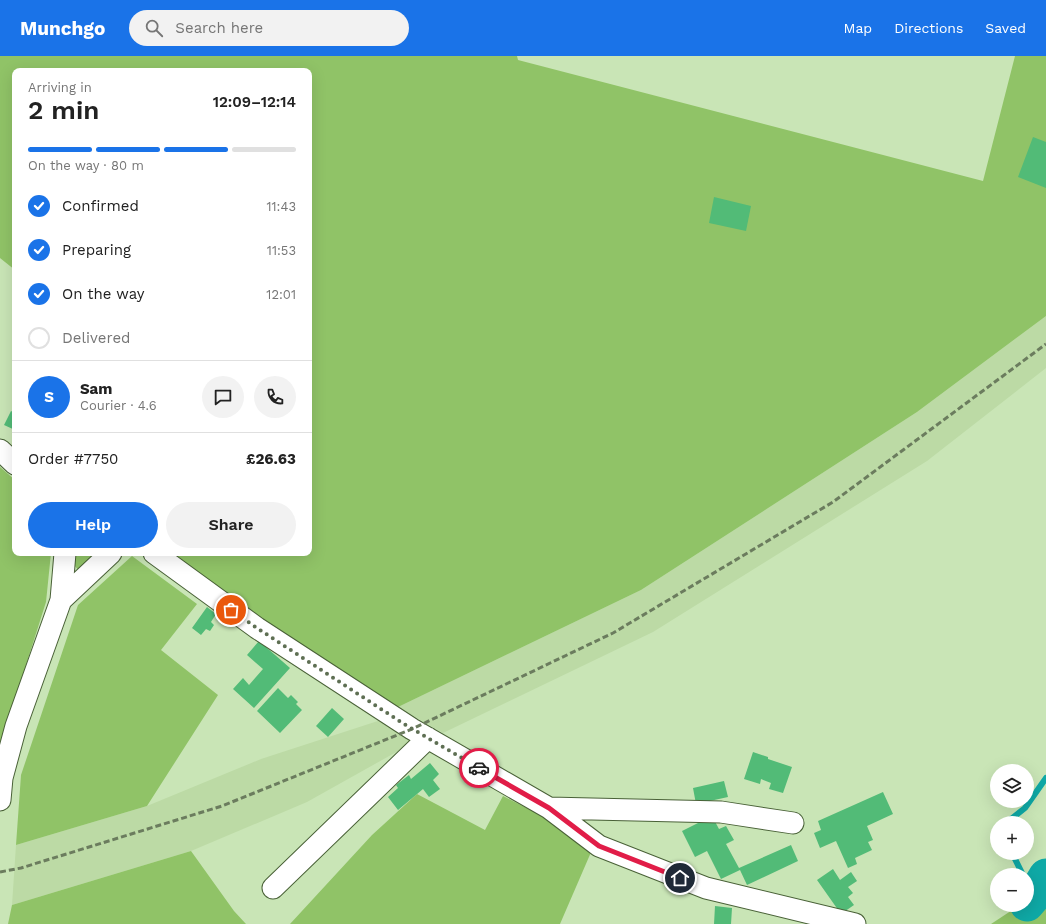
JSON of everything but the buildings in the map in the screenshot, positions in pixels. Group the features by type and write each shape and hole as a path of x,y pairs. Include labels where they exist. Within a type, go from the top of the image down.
{"street":[{"path":"0,450 12,461"},
{"path":"0,800 2,778 16,726 61,600 65,556"},
{"path":"61,600 108,556"},
{"path":"158,556 257,628 420,734 549,808 599,846 706,888 855,924"},
{"path":"273,888 420,734"},
{"path":"549,808 721,812 793,823"}],"shaded area":[{"path":"1046,316 1046,368 927,461 653,632 443,733 398,707 641,590 917,412"},
{"path":"384,719 416,741 307,802 191,851 12,905 16,845 147,806 261,759"}],"green space":[{"path":"0,56 517,56 518,60 983,181 1015,56 1046,56 1046,316 917,412 641,590 398,707 257,616 174,556 312,556 312,68 12,68 12,268 0,258"},
{"path":"0,467 12,477 12,556 51,556 46,602 0,747"},
{"path":"73,556 98,556 79,571 74,565"},
{"path":"132,556 197,604 161,650 218,695 147,806 16,845 21,775 78,605"},
{"path":"417,794 485,830 503,796 595,843 560,924 290,924 372,835"},
{"path":"191,851 234,911 246,924 8,924 12,905"},
{"path":"1046,876 1046,924 991,924 1009,912 1034,912 1034,896"}],"waterway":[{"path":"1015,816 1025,808 1046,778"},
{"path":"1016,860 1020,868"},
{"path":"1034,896 1046,876"}],"railway":[{"path":"0,872 21,868 222,806 412,729 613,633 833,502 1046,344"}],"way so far":[{"path":"231,610 404,724 479,768"}],"route":[{"path":"479,768 549,808 599,846 680,878"}]}
